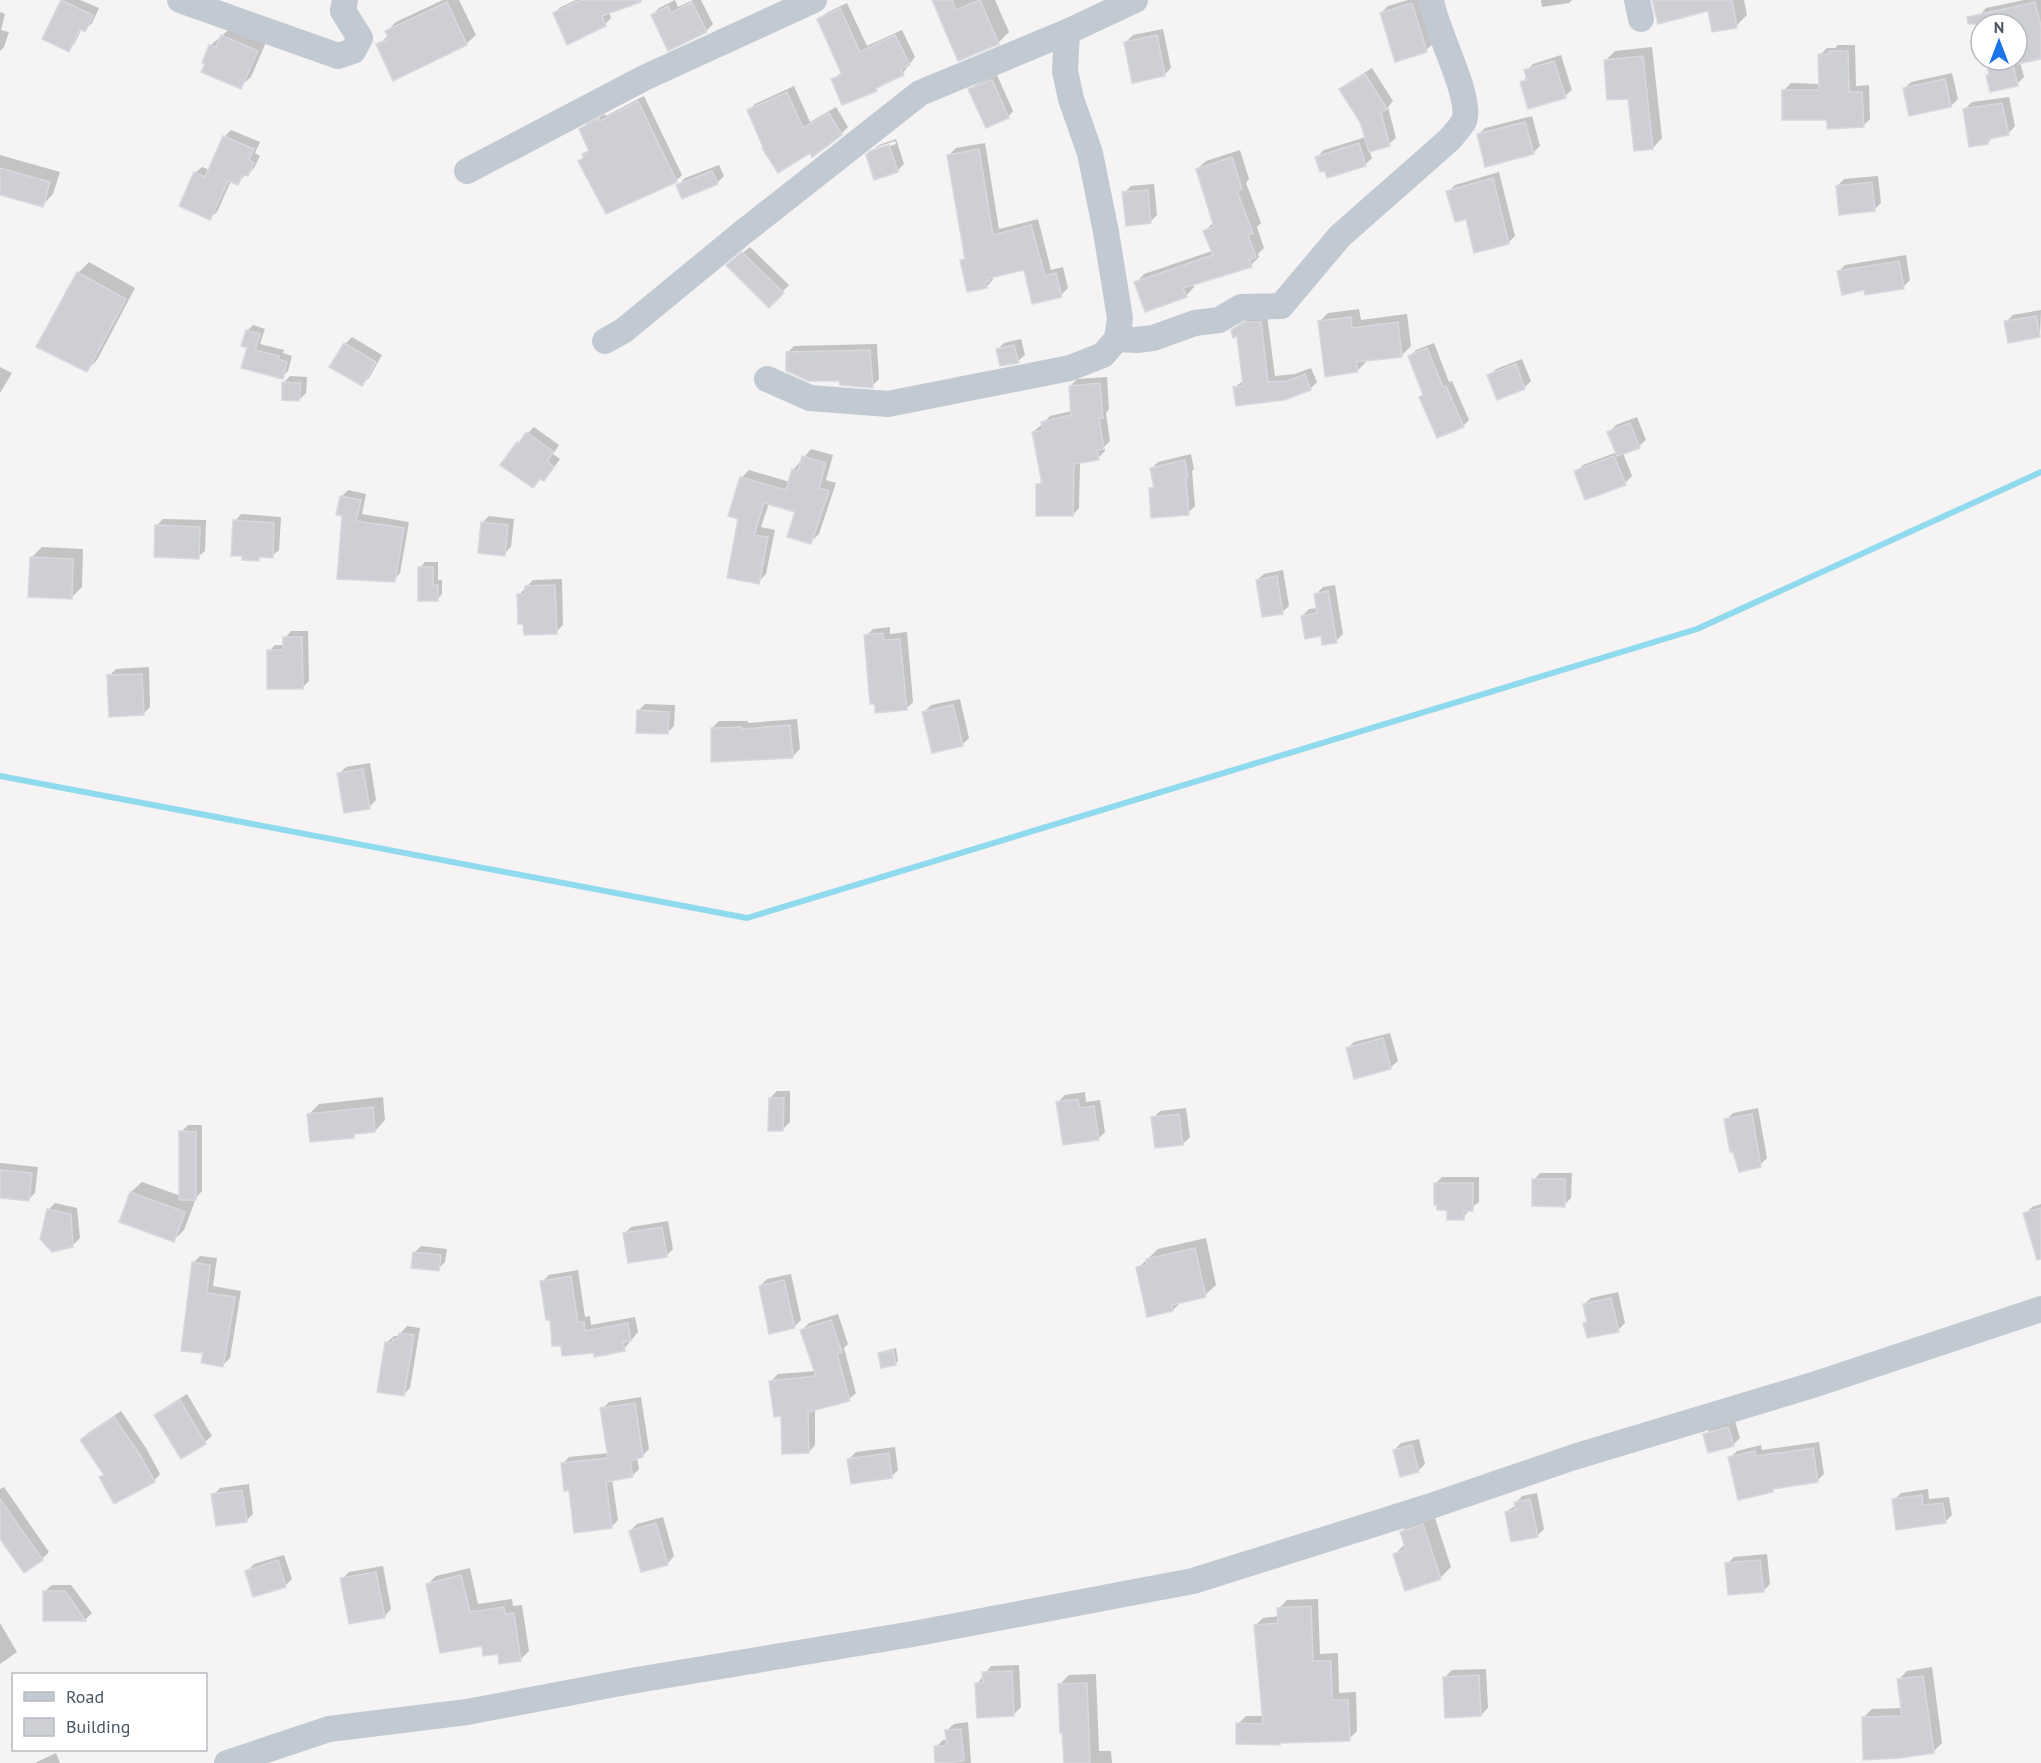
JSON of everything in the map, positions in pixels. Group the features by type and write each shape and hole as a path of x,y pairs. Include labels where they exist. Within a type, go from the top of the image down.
{"street":[{"path":"180,0 338,56 353,51 360,38 343,11 345,0"},
{"path":"467,171 644,78 814,0"},
{"path":"605,341 623,332 741,234 920,93 1067,32 1135,0"},
{"path":"1117,339 1153,338 1195,323 1219,320 1241,307 1281,306 1340,236 1449,140 1464,121 1465,99 1433,15 1431,0"},
{"path":"767,379 810,398 888,404 1070,368 1103,355 1117,339 1120,318 1106,232 1090,153 1071,99 1065,71 1067,32"},
{"path":"227,1763 329,1729 467,1712 631,1681 924,1632 1193,1581 1428,1507 1574,1457 1816,1384 2041,1309"}],"building":[{"path":"61,0 93,15 85,32 80,29 69,52 42,39"},
{"path":"581,0 641,0 641,2 602,16 606,26 567,45 553,13"},
{"path":"932,0 952,0 956,10 980,0 999,44 958,61"},
{"path":"1652,0 1732,0 1737,28 1712,32 1708,11 1658,24"},
{"path":"447,2 467,45 393,81 376,44 389,39 385,31"},
{"path":"692,2 707,32 668,51 651,15 668,6 671,13"},
{"path":"2035,2 2041,26 2041,59 2029,62 2029,12 1990,12"},
{"path":"1412,3 1427,52 1395,62 1380,13"},
{"path":"840,8 860,52 895,35 910,65 901,69 904,75 876,88 877,91 842,105 831,79 842,75 817,19"},
{"path":"221,35 258,51 241,89 201,72 209,45 216,47"},
{"path":"1157,35 1165,76 1132,83 1124,42"},
{"path":"1829,51 1848,51 1849,92 1862,92 1864,127 1827,129 1827,120 1782,120 1782,90 1819,90 1818,54 1829,54"},
{"path":"1643,56 1653,149 1634,151 1628,99 1607,100 1604,60"},
{"path":"1554,61 1566,98 1528,109 1520,82 1527,80 1524,70"},
{"path":"1988,72 2015,72 2018,86 1990,92 1986,75 1989,75"},
{"path":"1365,74 1387,109 1381,113 1390,146 1369,152 1360,122 1339,89"},
{"path":"1945,79 1951,107 1909,116 1903,88"},
{"path":"992,80 1009,118 986,128 968,89"},
{"path":"787,92 803,128 829,113 842,135 812,157 810,153 778,173 762,148 747,110"},
{"path":"638,101 677,182 606,214 578,161 584,158 582,154 589,151 579,129"},
{"path":"2002,103 2009,135 1988,139 1988,144 1969,147 1963,109"},
{"path":"1525,122 1534,154 1485,167 1477,134"},
{"path":"223,136 254,149 249,160 254,163 248,176 243,174 238,185 228,181 210,220 179,206 194,172 205,177"},
{"path":"1359,143 1366,166 1327,178 1325,171 1320,172 1315,157"},
{"path":"889,145 898,172 874,180 866,155 870,151"},
{"path":"979,149 993,235 1031,225 1045,276 1056,273 1062,297 1032,304 1024,270 989,278 990,281 985,282 987,288 967,292 960,260 965,259 947,155"},
{"path":"1232,157 1242,189 1237,191 1253,233 1248,235 1256,257 1249,260 1252,267 1183,288 1187,297 1145,312 1134,282 1213,255 1203,231 1214,227 1196,169"},
{"path":"0,168 50,182 43,207 0,195"},
{"path":"712,171 718,184 682,199 676,185"},
{"path":"1493,178 1509,244 1474,253 1466,219 1455,222 1446,191"},
{"path":"1872,182 1875,211 1839,215 1836,186"},
{"path":"1148,190 1151,223 1126,226 1122,192"},
{"path":"742,252 784,293 769,308 726,265"},
{"path":"1899,261 1904,289 1865,295 1864,290 1842,295 1837,271"},
{"path":"77,272 126,299 87,372 36,347"},
{"path":"2036,316 2040,337 2008,343 2004,321"},
{"path":"1351,317 1352,328 1398,322 1402,357 1356,362 1358,372 1325,377 1318,321"},
{"path":"1245,322 1261,322 1268,382 1287,381 1305,374 1311,390 1284,400 1236,406 1233,387 1243,386 1237,336 1233,338 1231,330"},
{"path":"246,330 260,334 255,350 279,356 278,359 287,362 283,379 241,368 247,348 241,346"},
{"path":"344,343 376,362 362,386 329,367"},
{"path":"1014,345 1019,363 1000,366 996,349"},
{"path":"1427,348 1443,387 1446,386 1464,427 1437,438 1419,397 1423,395 1408,356"},
{"path":"870,350 873,388 840,385 839,381 809,381 786,371 786,352"},
{"path":"1516,364 1525,389 1497,400 1487,375"},
{"path":"282,382 301,383 299,401 282,400"},
{"path":"1100,383 1103,418 1099,418 1104,449 1097,450 1099,460 1074,464 1073,516 1036,516 1036,484 1042,484 1032,432 1043,430 1041,422 1071,415 1069,386"},
{"path":"1630,423 1640,448 1617,456 1607,432"},
{"path":"526,432 554,452 547,461 554,467 544,481 540,479 533,488 500,465"},
{"path":"802,456 826,463 819,488 829,491 811,544 787,537 795,512 764,503 754,535 768,537 759,584 727,578 738,519 728,516 740,477 786,490 792,469 798,471"},
{"path":"1614,456 1626,485 1585,500 1574,471"},
{"path":"1185,460 1189,515 1151,518 1149,488 1154,488 1150,468"},
{"path":"340,496 361,500 356,521 404,528 395,582 337,579 342,516 336,515"},
{"path":"233,520 274,523 273,558 259,557 259,561 242,560 242,556 231,556"},
{"path":"481,522 508,525 505,556 478,553"},
{"path":"155,525 200,527 199,559 154,557"},
{"path":"30,557 73,559 72,599 28,597"},
{"path":"418,567 433,567 433,585 438,585 438,601 418,601"},
{"path":"1277,576 1283,614 1262,617 1256,580"},
{"path":"555,585 557,634 524,635 523,624 518,624 517,594 525,594 525,586"},
{"path":"1328,591 1337,643 1322,645 1321,636 1305,639 1301,616 1317,613 1314,594"},
{"path":"883,633 884,640 900,639 907,710 875,713 875,704 870,704 864,635"},
{"path":"283,637 302,637 303,689 267,689 267,650 283,650"},
{"path":"142,674 144,715 109,717 107,675"},
{"path":"953,705 963,746 932,753 922,712"},
{"path":"637,710 669,712 668,734 636,733"},
{"path":"790,725 793,758 711,762 711,728 742,727 742,729"},
{"path":"363,769 370,809 344,813 337,773"},
{"path":"1383,1038 1391,1069 1354,1079 1346,1048"},
{"path":"769,1098 784,1098 783,1131 768,1131"},
{"path":"1078,1099 1080,1108 1094,1106 1099,1140 1063,1145 1056,1102"},
{"path":"373,1107 375,1132 354,1134 354,1138 310,1142 307,1114"},
{"path":"1179,1114 1183,1145 1155,1148 1151,1117"},
{"path":"1752,1114 1761,1167 1739,1172 1733,1152 1730,1152 1724,1119"},
{"path":"179,1131 196,1132 196,1200 179,1200"},
{"path":"0,1170 32,1173 29,1201 0,1198"},
{"path":"1532,1179 1565,1179 1565,1207 1532,1206"},
{"path":"1434,1183 1473,1183 1473,1211 1464,1211 1464,1220 1447,1220 1447,1210 1437,1210 1437,1205 1434,1205"},
{"path":"130,1192 185,1212 174,1242 119,1222"},
{"path":"2041,1208 2041,1259 2037,1260 2023,1213"},
{"path":"47,1209 71,1214 73,1247 52,1252 40,1239"},
{"path":"662,1227 667,1257 628,1263 623,1233"},
{"path":"1195,1248 1206,1297 1172,1305 1173,1311 1147,1317 1136,1267 1147,1265 1146,1259"},
{"path":"413,1252 441,1255 439,1271 411,1268"},
{"path":"192,1262 210,1265 207,1293 235,1297 223,1367 201,1363 203,1353 181,1351"},
{"path":"571,1276 578,1323 584,1322 585,1331 628,1323 631,1341 623,1342 625,1351 594,1357 594,1353 562,1356 561,1346 552,1346 550,1320 546,1320 540,1281"},
{"path":"784,1280 795,1328 769,1334 759,1286"},
{"path":"1611,1298 1619,1332 1587,1338 1583,1323 1587,1322 1583,1304"},
{"path":"831,1320 842,1352 837,1354 850,1401 808,1412 809,1453 782,1454 781,1416 774,1417 769,1381 816,1376 800,1330"},
{"path":"399,1333 414,1335 404,1396 377,1392 385,1342 392,1343 393,1339 397,1340"},
{"path":"893,1350 896,1365 881,1368 878,1353"},
{"path":"180,1400 206,1444 181,1459 154,1415"},
{"path":"635,1403 643,1457 630,1461 633,1477 606,1482 612,1528 574,1533 569,1490 564,1491 561,1463 608,1458 600,1408"},
{"path":"114,1417 155,1482 114,1504 99,1477 104,1475 80,1440"},
{"path":"1728,1427 1734,1446 1708,1453 1703,1434"},
{"path":"1412,1445 1419,1472 1400,1477 1393,1450"},
{"path":"1813,1448 1818,1482 1773,1489 1773,1492 1738,1500 1728,1457 1755,1451 1756,1456"},
{"path":"889,1453 892,1478 851,1484 847,1459"},
{"path":"242,1490 247,1522 216,1526 211,1494"},
{"path":"1922,1495 1923,1505 1943,1503 1946,1523 1896,1530 1892,1499"},
{"path":"0,1499 43,1560 24,1573 0,1539"},
{"path":"1530,1499 1538,1537 1511,1542 1505,1512 1516,1510 1514,1502"},
{"path":"656,1523 668,1565 641,1572 629,1531"},
{"path":"1423,1524 1441,1579 1405,1591 1393,1554 1406,1550 1400,1532"},
{"path":"278,1560 286,1587 253,1597 245,1571"},
{"path":"1760,1560 1764,1592 1728,1595 1725,1563"},
{"path":"376,1572 385,1618 349,1624 340,1578"},
{"path":"461,1575 470,1612 504,1607 505,1614 514,1613 521,1661 499,1664 498,1654 483,1656 482,1646 440,1653 426,1584"},
{"path":"43,1591 65,1591 86,1621 43,1621"},
{"path":"1311,1606 1313,1661 1331,1661 1332,1700 1348,1700 1350,1741 1280,1743 1280,1745 1236,1744 1236,1723 1263,1724 1254,1625 1278,1623 1277,1608"},
{"path":"1012,1671 1014,1716 977,1718 975,1683 983,1683 982,1672"},
{"path":"1479,1675 1481,1716 1445,1718 1443,1677"},
{"path":"1923,1676 1934,1753 1863,1760 1862,1717 1902,1716 1897,1679"},
{"path":"1087,1683 1090,1763 1064,1763 1058,1684"},
{"path":"961,1729 964,1761 935,1763 934,1746 947,1746 945,1730"}],"waterway":[{"path":"0,776 747,918 1697,629 2041,472"}]}
